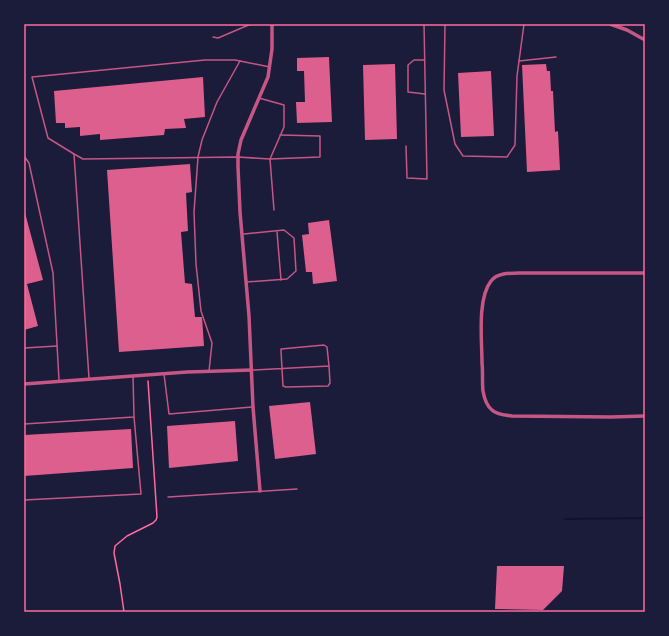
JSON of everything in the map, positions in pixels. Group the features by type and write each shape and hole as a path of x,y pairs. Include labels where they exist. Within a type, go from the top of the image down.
{"street":[{"path":"260,491 238,181 238,157 245,128 268,77 272,49 272,24"},
{"path":"610,24 627,30 645,40"},
{"path":"645,272 502,274 491,280 484,296 481,318 483,390 485,398 492,410 512,416 645,416"},
{"path":"24,384 209,371 252,370"}],"lane":[{"path":"213,37 218,38 230,34 251,24"},
{"path":"406,146 407,178 427,178 424,24"},
{"path":"445,24 444,90 455,144 462,156 507,157 515,145 517,76 524,24"},
{"path":"519,61 556,57"},
{"path":"270,67 240,61 205,60 32,77 48,138 84,159 198,157 270,159 320,157 320,136 280,135"},
{"path":"424,60 414,60 408,65 408,92 425,94"},
{"path":"209,371 212,344 201,311 196,264 194,212 198,157 202,140 217,102 240,61"},
{"path":"259,98 284,105 284,127 270,159 274,210"},
{"path":"74,154 89,380"},
{"path":"24,156 29,163 53,273 59,382"},
{"path":"242,234 284,230 294,238 296,271 287,279 246,282"},
{"path":"277,231 281,280"},
{"path":"24,348 57,346"},
{"path":"326,346 329,366 330,383 328,386 286,388 283,386 281,351 283,348 326,346"},
{"path":"252,370 329,366"},
{"path":"164,374 169,414 253,407"},
{"path":"24,500 141,494 134,417 133,376"},
{"path":"24,424 134,417"},
{"path":"168,496 297,489"}],"building":[{"path":"329,57 332,122 297,123 296,102 305,102 304,71 297,71 297,58"},
{"path":"395,64 397,139 365,140 363,65"},
{"path":"546,64 547,71 550,71 551,91 553,91 555,132 558,131 560,170 527,172 522,65"},
{"path":"491,71 494,136 461,137 458,73"},
{"path":"203,77 205,117 184,119 186,128 165,129 164,135 100,140 100,134 80,136 80,127 65,128 65,123 56,123 54,91"},
{"path":"190,164 192,192 186,193 188,231 181,232 185,283 192,284 195,317 202,317 204,346 119,352 107,170"},
{"path":"24,209 43,280 27,284 38,326 24,330"},
{"path":"329,220 337,281 313,284 312,272 306,272 302,235 309,234 308,223"},
{"path":"310,402 316,454 275,459 269,406"},
{"path":"235,421 238,461 169,468 167,426"},
{"path":"131,429 133,468 24,476 24,435"},
{"path":"497,566 564,566 562,591 543,610 495,609"}],"waterway":[{"path":"565,519 645,518"}]}
